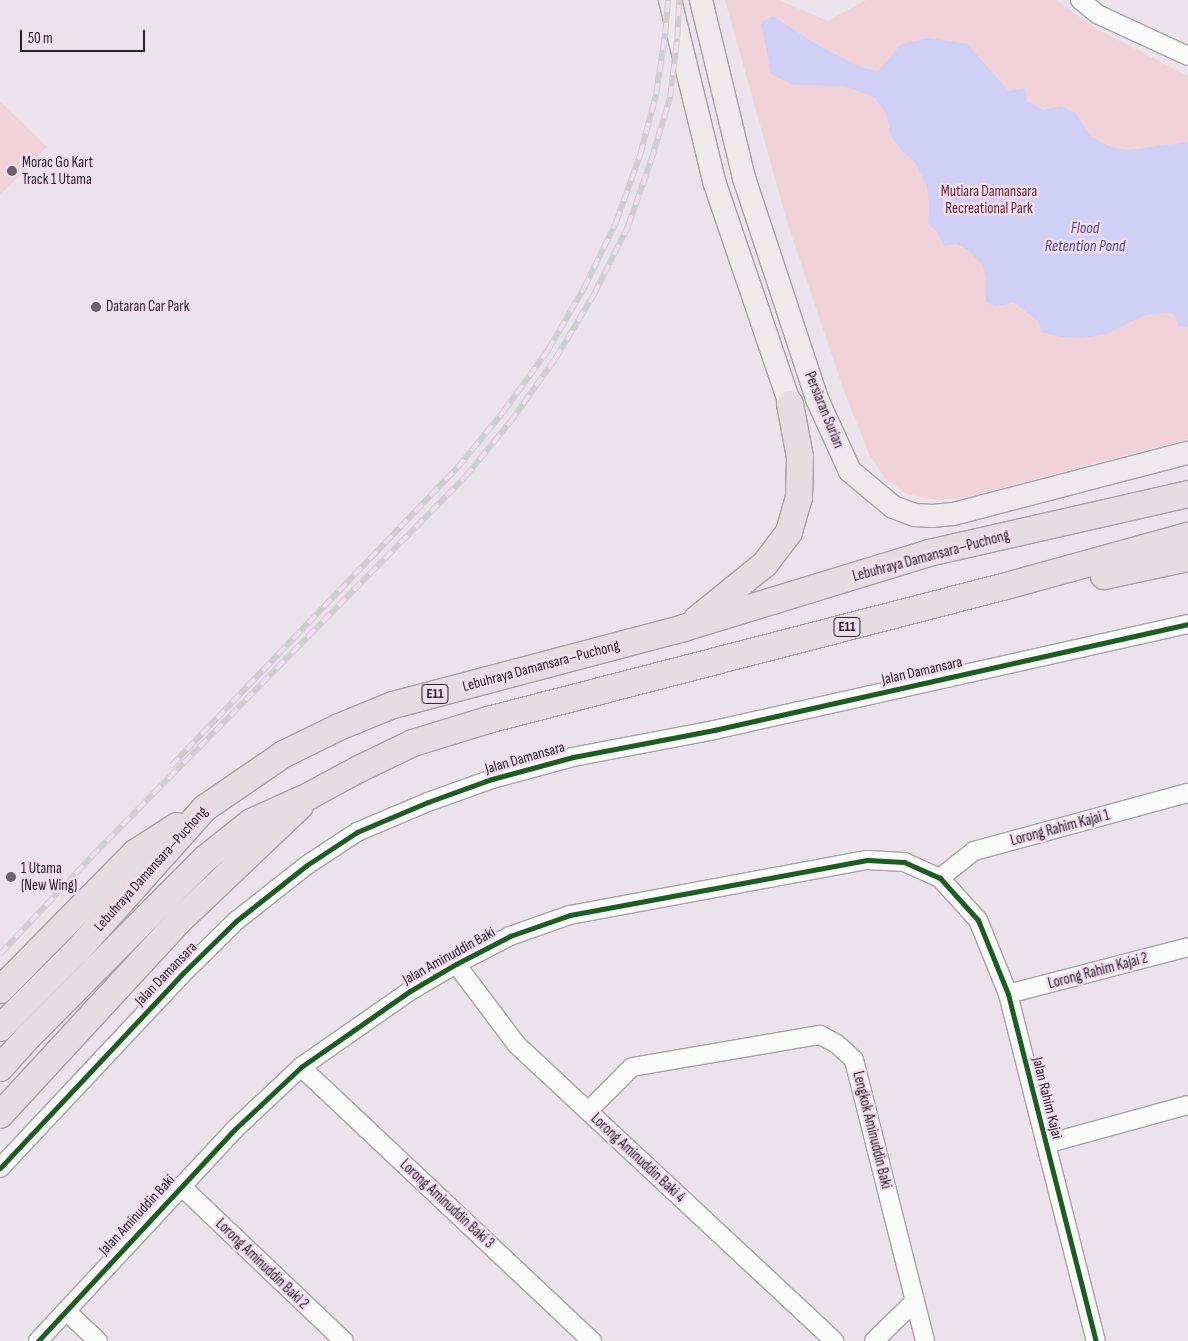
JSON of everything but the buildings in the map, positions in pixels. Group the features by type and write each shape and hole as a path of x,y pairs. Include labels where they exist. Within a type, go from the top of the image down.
{"highway":[{"path":"684,628 766,564 789,532 800,498 800,457 790,404"},
{"name":"Lebuhraya Damansara–Puchong","path":"5,1022 77,951 205,808 284,754 339,727 393,705 684,628 929,553 1187,494"},
{"name":"Lebuhraya Damansara–Puchong","path":"0,1068 28,1036 205,858 251,822 309,796 359,769 414,744 488,720 1046,575 1188,536"},
{"path":"1046,575 1100,577 1188,558"},
{"path":"0,1115 181,919 267,840 309,796"},
{"path":"0,990 136,853 205,808"}],"main road":[{"name":"Persiaran Surian","path":"670,0 715,184 790,404"},
{"name":"Persiaran Surian","path":"701,1 744,178 817,399 850,471 893,507 915,514 933,516 954,514 1188,453"}],"street":[{"path":"1080,0 1097,14 1188,56"},
{"name":"Jalan Damansara","path":"0,1168 181,975 236,921 307,865 357,832 428,802 492,779 573,757 714,730 1188,624"},
{"name":"Lorong Rahim Kajai 1","path":"940,878 974,851 1188,793"},
{"name":"Jalan Aminuddin Baki","path":"38,1341 234,1129 302,1067 410,991 510,936 570,915 866,860 904,862 940,878"},
{"name":"Jalan Rahim Kajai","path":"940,878 978,920 1008,994 1096,1341"},
{"name":"Lorong Rahim Kajai 2","path":"1008,994 1188,947"},
{"name":"Lorong Aminuddin Baki 4","path":"456,964 516,1045 834,1341"},
{"name":"Lengkok Aminuddin Baki","path":"588,1111 632,1068 820,1035 837,1044 854,1060 924,1341"},
{"name":"Lorong Aminuddin Baki 3","path":"302,1067 592,1341"},
{"path":"1046,1144 1188,1105"},
{"name":"Lorong Aminuddin Baki 2","path":"181,1186 344,1341"},
{"path":"874,1341 915,1301"},
{"path":"66,1311 98,1341"}],"green space":[{"name":"Mutiara Damansara Recreational Park","path":"725,0 779,0 828,21 866,0 1056,0 1095,28 1188,76 1188,439 966,497 936,500 906,494 885,478 869,454 845,394 788,225"},
{"name":"Morac Go Kart Track 1 Utama","path":"0,101 47,147 0,195"}],"water":[{"name":"Flood Retention Pond","path":"773,16 816,44 858,66 878,71 901,44 929,38 967,44 1009,91 1025,88 1027,101 1043,110 1061,106 1076,113 1090,136 1111,147 1129,150 1188,142 1188,327 1178,326 1175,315 1168,313 1146,315 1106,334 1083,338 1062,337 1041,332 1038,321 1013,302 995,307 986,302 986,277 982,264 968,250 956,244 944,246 937,232 928,224 929,204 927,187 914,161 902,151 891,136 886,114 875,98 845,86 793,85 771,74 761,22"}],"railway":[{"path":"171,766 457,468 503,412 548,350 584,288 616,222 640,155 656,94 668,0"},
{"path":"0,954 91,857 465,477 510,422 555,359 594,294 628,226 651,160 670,97 677,38 679,0"}],"cycle path":[{"path":"0,1168 181,975 236,921 307,865 357,832 428,802 492,779 573,757 714,730 1188,624"},
{"path":"38,1341 235,1129 301,1067 410,991 456,964 510,936 570,915 867,860 904,862 940,878 978,920 1008,994 1096,1341"}],"place":[{"name":"Morac Go Kart Track 1 Utama","path":"12,171"},
{"name":"Dataran Car Park","path":"96,307"},
{"name":"1 Utama (New Wing)","path":"11,877"}]}
